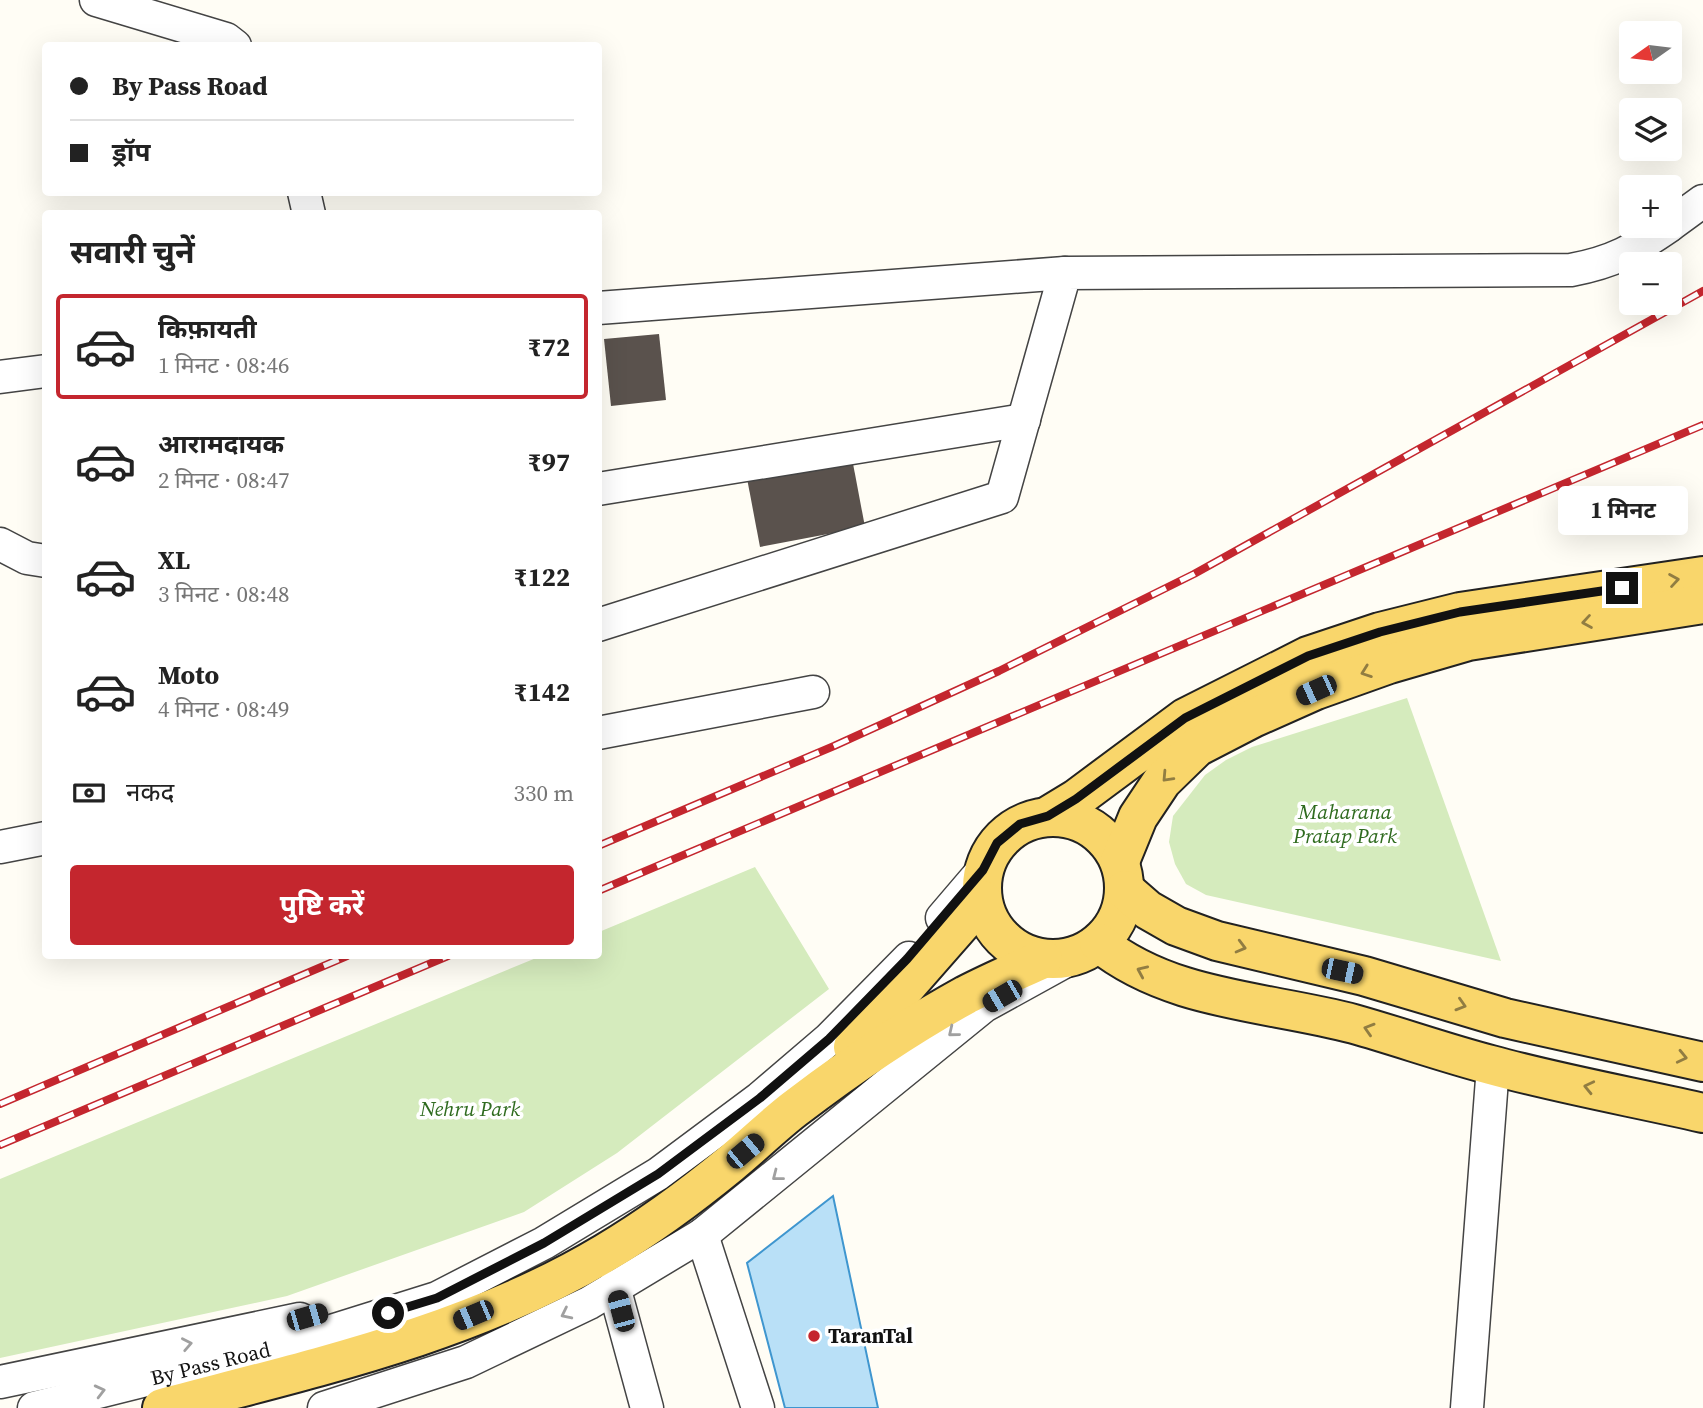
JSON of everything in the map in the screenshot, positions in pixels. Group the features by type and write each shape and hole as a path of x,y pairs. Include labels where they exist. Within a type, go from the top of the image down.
{"main road":[{"path":"793,1110 879,1020 983,885 997,843 1004,836 1020,824 1048,816 1076,799 1185,718 1308,656 1380,632 1460,612 1703,576"},
{"path":"162,1408 382,1349 452,1325 537,1288 604,1253 673,1208 729,1165 793,1110 901,1033 968,994 1071,953 1117,920 1122,876 1138,817 1162,781 1197,747 1316,690 1389,664 1468,641 1703,604"},
{"path":"1048,816 1078,820 1103,836 1122,876 1157,915 1176,926 1217,941 1364,976 1505,1018 1703,1062"},
{"path":"983,885 993,928 1015,949 1119,960 1142,972 1190,990 1352,1024 1493,1066 1703,1113"}],"street":[{"path":"96,0 230,42"},
{"path":"1682,216 1703,201"},
{"path":"602,308 1065,273 1571,270 1602,264 1635,250 1651,238"},
{"path":"602,624 1002,497 1065,273"},
{"path":"0,377 42,372"},
{"path":"602,488 1024,420"},
{"path":"0,544 27,558 42,560"},
{"path":"602,732 813,692"},
{"path":"0,847 42,839"},
{"name":"By Pass Road","path":"34,1408 290,1344 437,1298 544,1243 658,1174 760,1098 829,1039 983,885"},
{"path":"324,1408 466,1362 589,1303 702,1235 984,1006 1071,953"},
{"path":"1467,1408 1493,1066"},
{"path":"0,1382 282,1325 431,1280 658,1174"},
{"path":"702,1235 758,1408"},
{"path":"614,1287 647,1408"}],"green space":[{"name":"Maharana Pratap Park","path":"1407,698 1501,961 1206,895 1186,884 1175,864 1169,842 1173,816 1205,775 1226,760 1252,747"},
{"name":"Nehru Park","path":"755,867 829,989 617,1153 524,1212 287,1296 0,1358 0,1179 534,959 602,959 602,931"}],"water":[{"name":"TaranTal","path":"833,1196 878,1408 785,1408 747,1263"}],"building":[{"path":"659,334 666,400 611,406 604,339"},
{"path":"851,453 865,527 760,547 746,473"}],"railway":[{"path":"602,844 834,746 999,671 1194,574 1703,291"},
{"path":"602,889 1703,425"},
{"path":"0,1104 340,959"},
{"path":"0,1145 441,959"}],"place":[{"name":"TaranTal","path":"814,1336"}],"route":[{"path":"388,1313 437,1298 544,1243 658,1174 760,1098 829,1039 907,959 983,870 997,843 1020,824 1048,816 1076,799 1185,718 1308,656 1380,632 1460,612 1622,588"}]}
